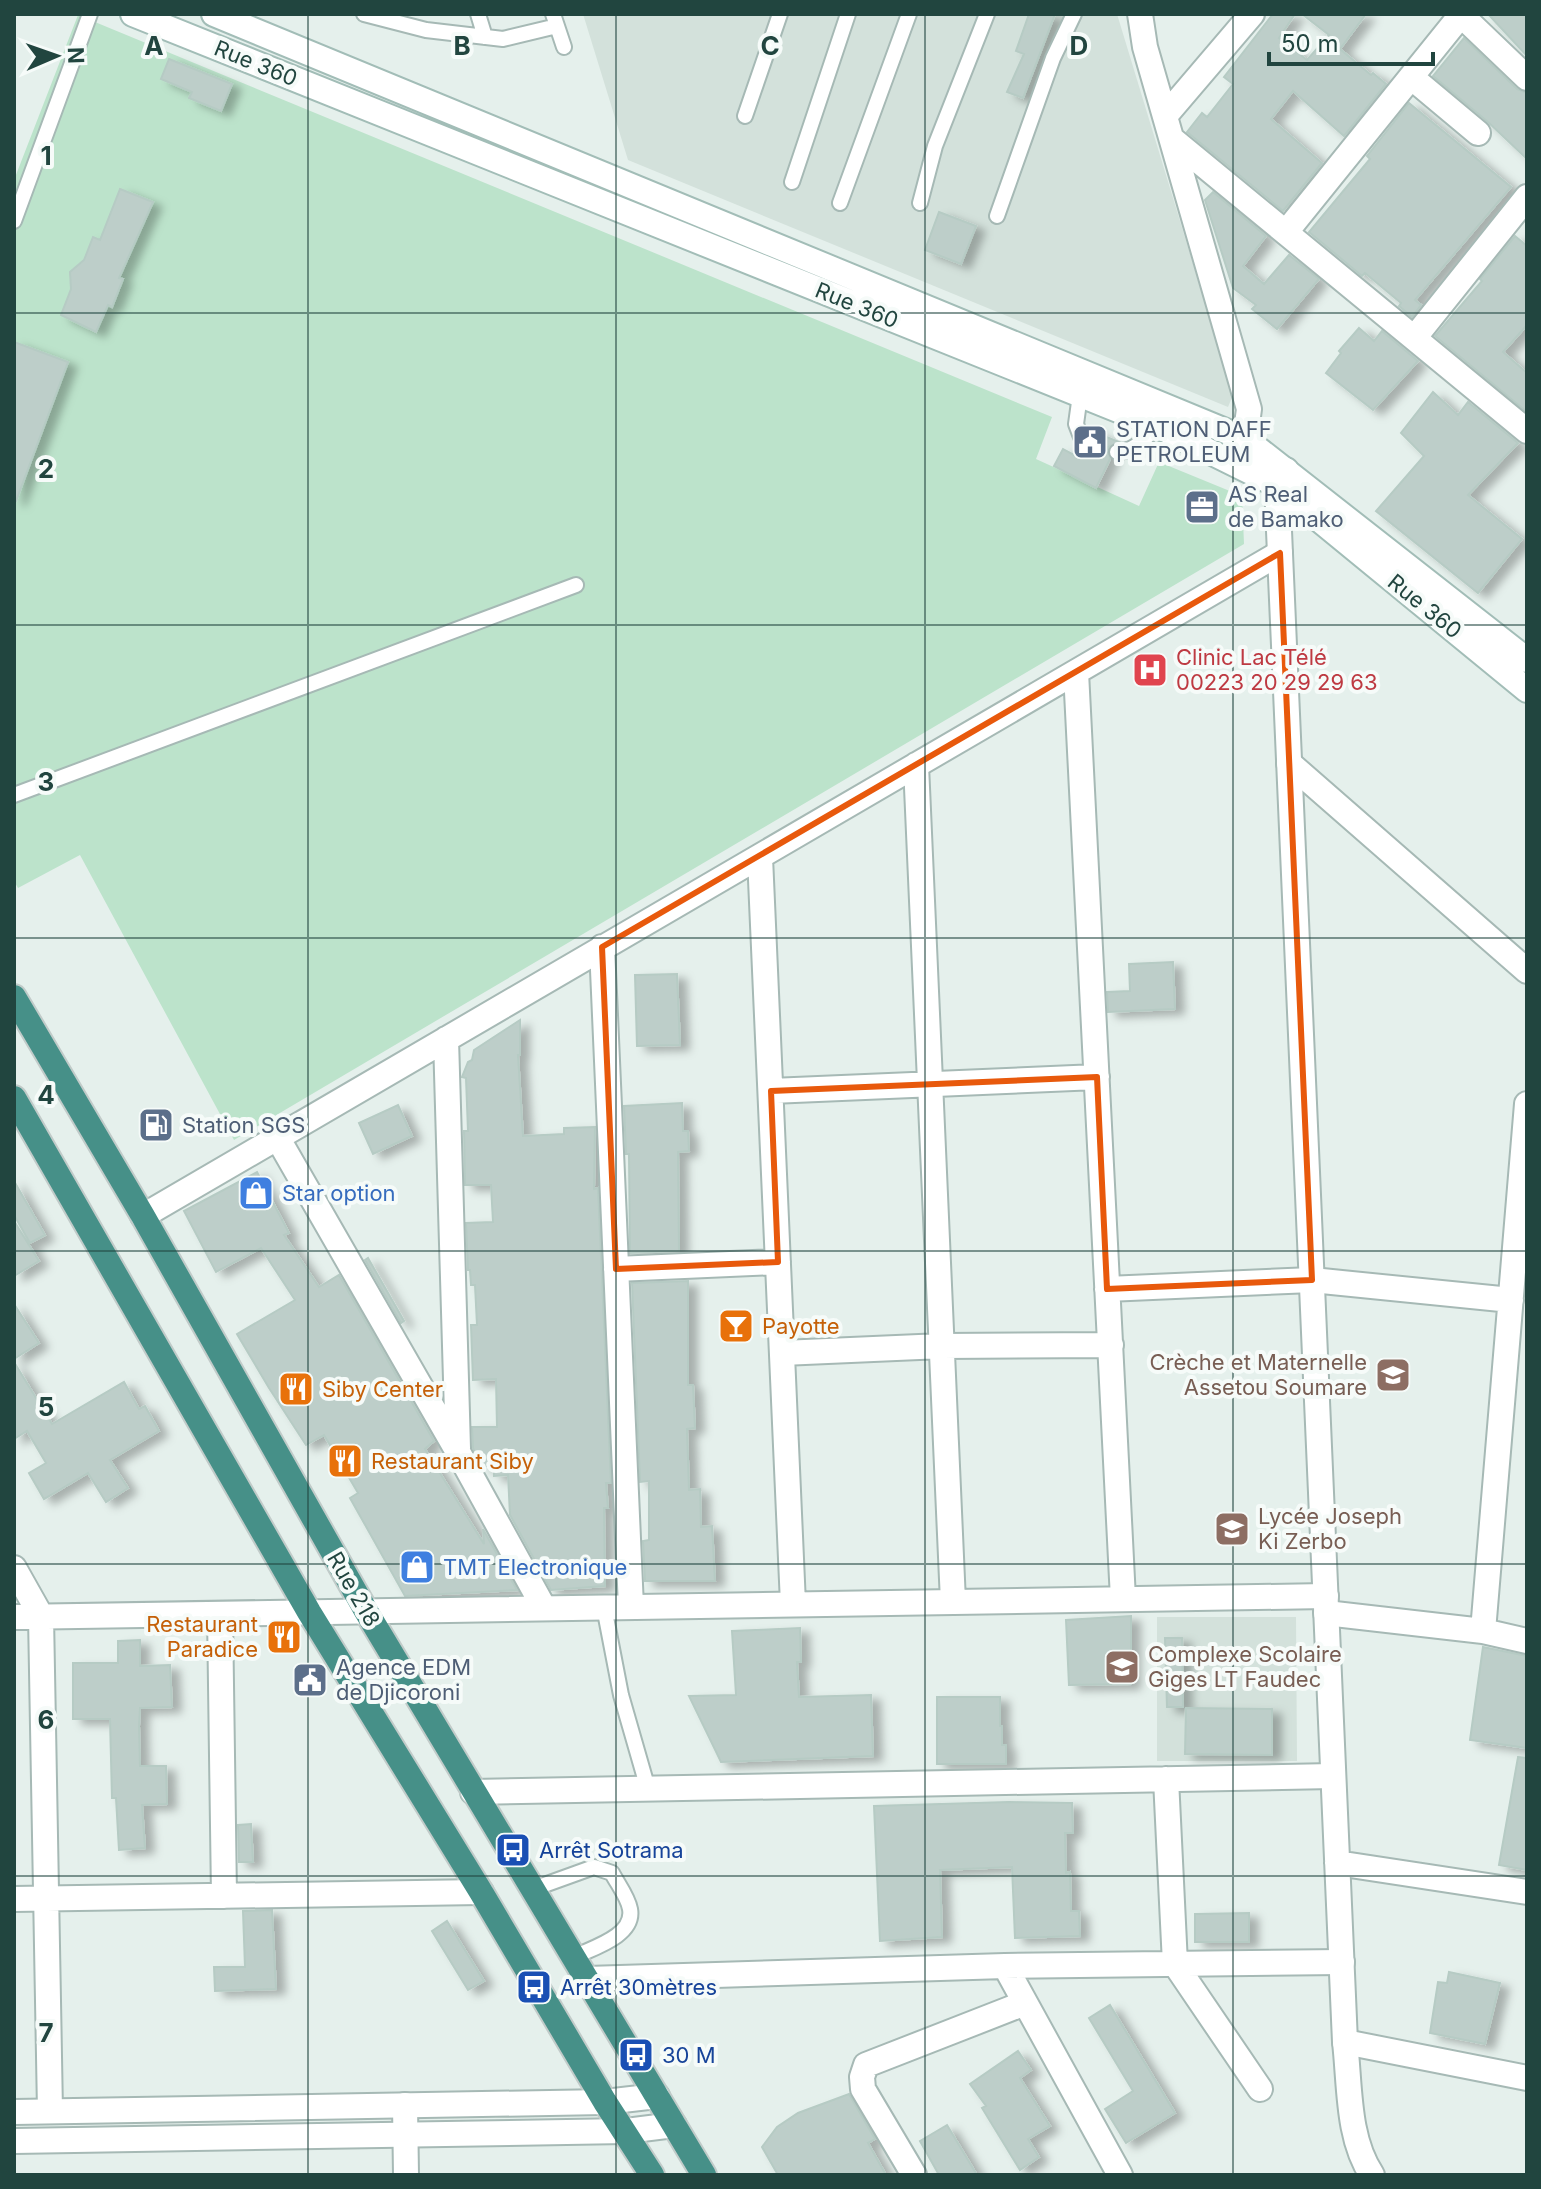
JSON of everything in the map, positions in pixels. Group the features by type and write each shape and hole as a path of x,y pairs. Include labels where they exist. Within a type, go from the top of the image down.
{"highway":[{"name":"Rue 218","path":"14,997 143,1216 366,1611 704,2175"},
{"path":"14,1098 309,1612 652,2175"}],"street":[{"name":"Rue 360","path":"133,14 1282,478 1527,660"},
{"path":"1140,14 1145,47 1249,409 1245,439"},
{"path":"1165,116 1252,14"},
{"path":"1286,232 1461,14 1527,78"},
{"name":"Rue 360","path":"226,16 1245,439 1282,478 1527,690"},
{"path":"1411,77 1478,133"},
{"path":"1172,139 1527,431"},
{"path":"1415,337 1527,197"},
{"path":"1282,478 1280,553 1345,2042 1356,2140 1372,2175"},
{"path":"143,1216 1280,553"},
{"path":"1076,672 1123,1599"},
{"path":"1289,763 1527,971"},
{"path":"916,765 953,1602"},
{"path":"760,857 793,1604"},
{"path":"602,947 631,1607"},
{"path":"446,1039 458,1452"},
{"path":"771,1091 1097,1077"},
{"path":"1483,1631 1516,1383 1511,1300 1527,1104"},
{"path":"277,1137 544,1608"},
{"path":"616,1269 778,1262"},
{"path":"1107,1289 1312,1280 1511,1300"},
{"path":"782,1353 942,1346 1111,1345"},
{"path":"14,1568 41,1616 50,2111"},
{"path":"14,1617 1123,1599 1326,1604 1527,1641"},
{"path":"220,1614 224,1896"},
{"path":"473,1792 1333,1776"},
{"path":"1166,1779 1175,1964 1260,2089"},
{"path":"1337,1863 1527,1892"},
{"path":"14,1899 481,1892"},
{"path":"587,1979 1005,1966 1342,1962"},
{"path":"1005,1966 1120,2175"},
{"path":"914,2175 863,2089 862,2077 866,2065 1025,2003"},
{"path":"1345,2042 1527,2078"},
{"path":"14,2112 605,2102 657,2096"},
{"path":"405,2105 406,2175"},
{"path":"14,2141 626,2131 674,2125"}],"lane":[{"path":"14,221 90,14"},
{"path":"364,14 426,30 503,39 555,20 564,47"},
{"path":"478,14 485,37"},
{"path":"745,116 780,14"},
{"path":"792,182 848,14"},
{"path":"840,203 909,14"},
{"path":"920,203 935,146 987,14"},
{"path":"997,216 1053,58 1074,14"},
{"path":"1080,395 1076,424 1081,437"},
{"path":"1117,452 1134,449 1158,426"},
{"path":"14,795 576,585"},
{"path":"604,1607 621,1695 648,1789"},
{"path":"533,1889 594,1867 612,1873 630,1908 629,1920 623,1932 574,1957"}],"highlighted area":[{"path":"1280,553 1312,1280 1107,1289 1097,1077 771,1091 778,1262 616,1269 602,947"}],"shaded area":[{"path":"583,14 1117,14 1233,395 1228,407 628,160"},
{"path":"1157,1617 1296,1617 1297,1761 1157,1761"}],"green space":[{"path":"78,15 1052,417 1036,459 1139,506 1159,462 1242,496 1244,544 234,1140 80,855 18,888 14,881 14,180"}],"building":[{"path":"1029,14 1055,14 1023,98 1007,92 1024,54 1016,51"},
{"path":"1273,14 1295,14 1279,38 1307,60 1329,35 1302,14 1366,14 1340,49 1386,84 1344,136 1293,91 1271,119 1322,163 1283,211 1187,132 1202,113 1207,117 1233,84 1224,77"},
{"path":"1488,14 1527,14 1527,56"},
{"path":"1464,38 1517,89 1527,93 1527,159 1433,76"},
{"path":"169,59 232,84 221,111 189,98 192,92 161,79"},
{"path":"1409,103 1511,187 1415,300 1421,305 1412,317 1399,306 1401,303 1365,273 1362,276 1309,232 1370,159 1367,156"},
{"path":"120,189 153,202 119,278 123,279 112,307 108,305 96,332 61,315 71,289 70,272 84,260 93,237 100,240"},
{"path":"1213,192 1266,236 1243,266 1264,284 1289,255 1319,279 1277,329 1252,309 1256,305 1233,288 1205,200"},
{"path":"939,212 976,226 961,264 925,250"},
{"path":"1515,236 1527,246 1527,325 1503,352 1527,373 1527,412 1435,336"},
{"path":"1359,328 1374,341 1382,331 1418,361 1373,410 1326,373 1341,353 1339,351"},
{"path":"14,342 68,362 16,501 14,500"},
{"path":"1433,392 1458,415 1468,402 1518,443 1468,495 1522,539 1478,593 1376,511 1424,456 1401,433"},
{"path":"1089,430 1119,442 1108,447 1110,459 1096,488 1054,466 1063,449 1074,455 1078,446 1088,444 1091,438"},
{"path":"1173,962 1175,1009 1108,1012 1107,992 1130,991 1129,964"},
{"path":"677,974 680,1045 637,1046 635,975"},
{"path":"520,1020 518,1055 523,1136 564,1134 564,1128 595,1127 594,1189 598,1188 611,1483 606,1483 608,1508 604,1508 605,1586 551,1590 510,1515 508,1475 494,1476 494,1466 483,1466 481,1451 474,1451 473,1448 472,1427 497,1427 496,1379 473,1380 471,1325 477,1325 475,1285 471,1285 468,1270 466,1223 493,1222 491,1185 465,1185 464,1131 468,1131 466,1078 462,1077 474,1050"},
{"path":"682,1103 683,1131 688,1131 689,1151 678,1152 679,1251 630,1253 629,1154 626,1154 624,1106"},
{"path":"398,1105 412,1136 373,1154 359,1123"},
{"path":"257,1172 289,1233 284,1235 319,1287 339,1275 434,1441 425,1449 484,1544 483,1529 517,1590 405,1596 350,1498 358,1493 324,1435 306,1445 269,1388 237,1334 295,1300 261,1248 216,1272 184,1211"},
{"path":"14,1181 45,1235 30,1243 14,1215"},
{"path":"14,1221 39,1261 14,1276"},
{"path":"368,1258 404,1321 401,1323 365,1260"},
{"path":"688,1281 688,1385 693,1385 695,1428 687,1429 689,1490 700,1489 701,1527 712,1526 715,1581 645,1581 643,1541 649,1540 649,1481 640,1482 632,1283"},
{"path":"14,1304 39,1343 14,1359"},
{"path":"14,1362 52,1424 124,1382 139,1409 145,1406 159,1431 110,1460 128,1488 106,1502 88,1473 44,1499 29,1473 46,1463 27,1431 14,1439"},
{"path":"1131,1616 1131,1684 1069,1685 1066,1620"},
{"path":"800,1628 801,1662 797,1662 799,1697 871,1695 873,1756 721,1762 689,1696 736,1695 732,1631"},
{"path":"1165,1638 1182,1638 1183,1707 1167,1707"},
{"path":"140,1640 140,1666 170,1665 172,1707 140,1708 139,1726 140,1766 166,1766 167,1804 142,1805 145,1848 119,1850 116,1798 112,1798 110,1719 73,1719 73,1663 118,1663 118,1641"},
{"path":"1483,1647 1527,1656 1527,1748 1470,1740"},
{"path":"937,1697 1000,1697 1000,1726 1002,1745 1006,1745 1006,1764 937,1764"},
{"path":"1186,1708 1272,1709 1272,1755 1185,1754"},
{"path":"1518,1757 1527,1758 1527,1870 1499,1865"},
{"path":"1072,1803 1073,1833 1065,1833 1066,1873 1070,1872 1071,1911 1079,1911 1080,1936 1015,1938 1012,1867 940,1870 942,1937 880,1941 874,1806"},
{"path":"251,1824 253,1862 239,1862 238,1825"},
{"path":"272,1910 276,1989 215,1991 214,1967 245,1967 243,1911"},
{"path":"1249,1913 1249,1942 1195,1942 1195,1914"},
{"path":"447,1921 484,1981 468,1990 432,1931"},
{"path":"1449,1972 1500,1983 1485,2044 1430,2033 1438,1982 1447,1983"},
{"path":"1110,2005 1175,2113 1126,2143 1105,2109 1133,2091 1089,2018"},
{"path":"1018,2051 1031,2070 1020,2078 1050,2126 1028,2139 1039,2157 1020,2170 982,2108 986,2106 970,2084"},
{"path":"849,2094 875,2139 868,2143 886,2175 778,2175 762,2147 777,2127 798,2113"},
{"path":"947,2125 977,2175 939,2175 920,2141"}],"place":[{"name":"STATION DAFF PETROLEUM","path":"1090,442"},
{"name":"AS Real de Bamako","path":"1202,507"},
{"name":"Clinic Lac Télé 00223 20 29 29 63","path":"1150,670"},
{"name":"Station SGS","path":"156,1125"},
{"name":"Star option","path":"256,1193"},
{"name":"Payotte","path":"736,1326"},
{"name":"Crèche et Maternelle Assetou Soumare","path":"1393,1375"},
{"name":"Siby Center","path":"296,1389"},
{"name":"Restaurant Siby","path":"345,1461"},
{"name":"Lycée Joseph Ki Zerbo","path":"1232,1529"},
{"name":"TMT Electronique","path":"417,1567"},
{"name":"Restaurant Paradice","path":"284,1637"},
{"name":"Complexe Scolaire Giges LT Faudec","path":"1122,1667"},
{"name":"Agence EDM de Djicoroni","path":"310,1680"},
{"name":"Arrêt Sotrama","path":"513,1850"},
{"name":"Arrêt 30mètres","path":"534,1987"},
{"name":"30 M","path":"636,2055"}]}
